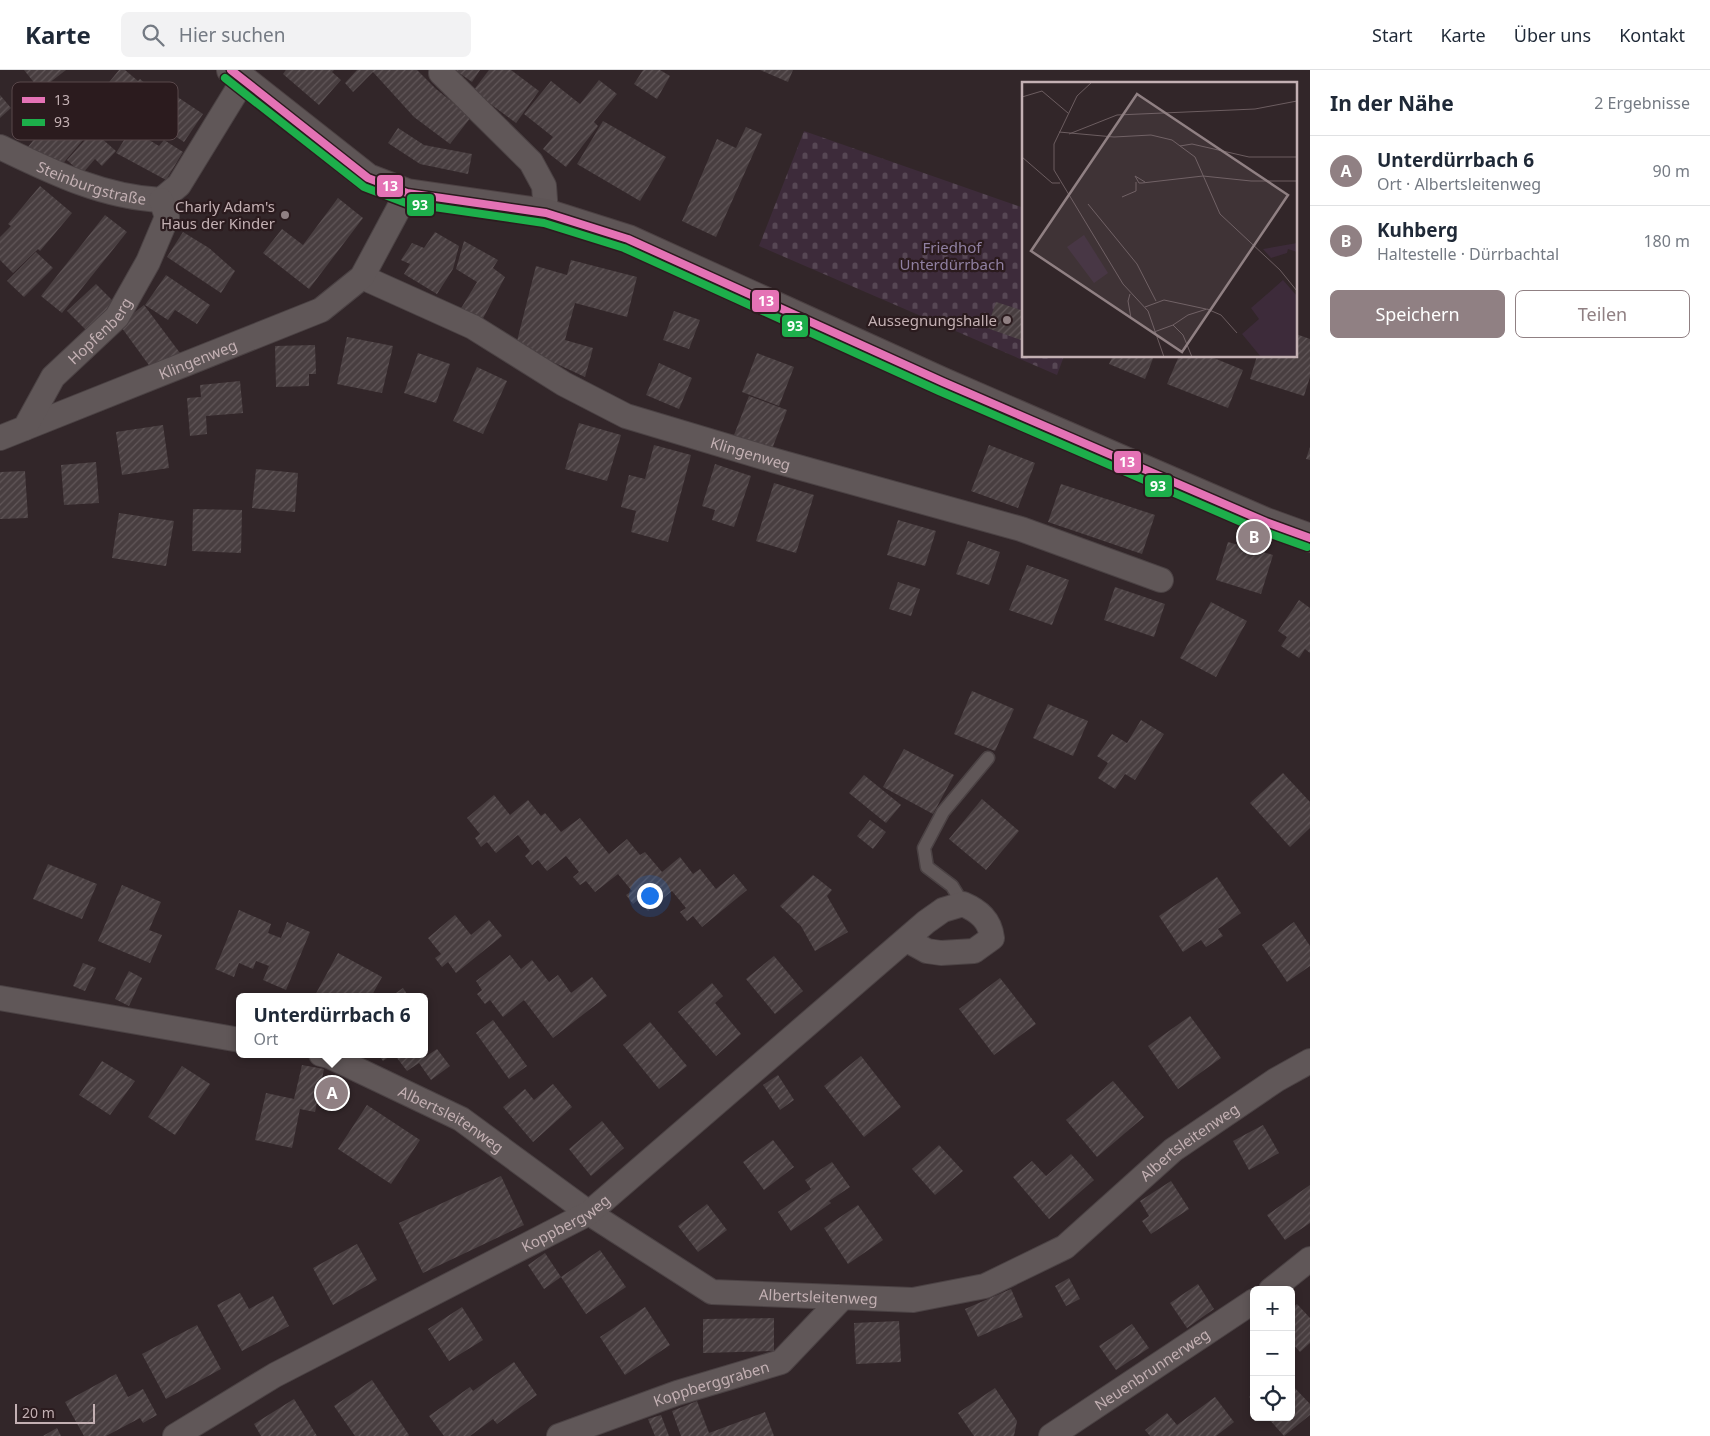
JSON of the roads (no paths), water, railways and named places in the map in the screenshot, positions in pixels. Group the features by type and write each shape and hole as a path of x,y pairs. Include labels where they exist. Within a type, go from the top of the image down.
{"street":[{"path":"441,72 531,162 544,186 546,213"},
{"path":"238,74 368,178 407,192 546,213 628,238 943,382 1266,522 1310,538"},
{"name":"Steinburgstraße","path":"0,147 66,179 135,198 161,200 179,185 238,74"},
{"name":"Klingenweg","path":"25,428 321,310 362,277 407,192"},
{"name":"Hopfenberg","path":"25,428 53,377 117,317 148,262 167,217 161,200"},
{"name":"Klingenweg","path":"362,277 473,327 564,384 626,416 776,461 1021,529 1161,580"},
{"path":"0,438 25,428"},
{"path":"907,940 927,951 974,951 992,938 991,926 975,909 963,904"},
{"name":"Koppbergweg","path":"176,1436 274,1375 589,1212 943,910 963,904"},
{"path":"0,998 236,1039"},
{"name":"Albertsleitenweg","path":"333,1058 461,1119 589,1212 712,1292 913,1300 986,1286 1065,1246 1173,1150 1276,1080 1310,1061"},
{"path":"1276,1286 1310,1259"},
{"name":"Koppberggraben","path":"559,1436 677,1393 781,1362 842,1298"},
{"name":"Neuenbrunnerweg","path":"1051,1436 1250,1305"}],"lane":[{"path":"963,904 952,886 927,867 924,848 943,812 988,758"}],"place":[{"name":"Charly Adam's Haus der Kinder","path":"285,215"},
{"name":"Aussegnungshalle","path":"1007,320"},
{"name":"Kuhberg","path":"1254,537"},
{"name":"Unterdürrbach 6","path":"332,1093"}],"park label":[{"name":"Friedhof Unterdürrbach","path":"952,256"}]}
